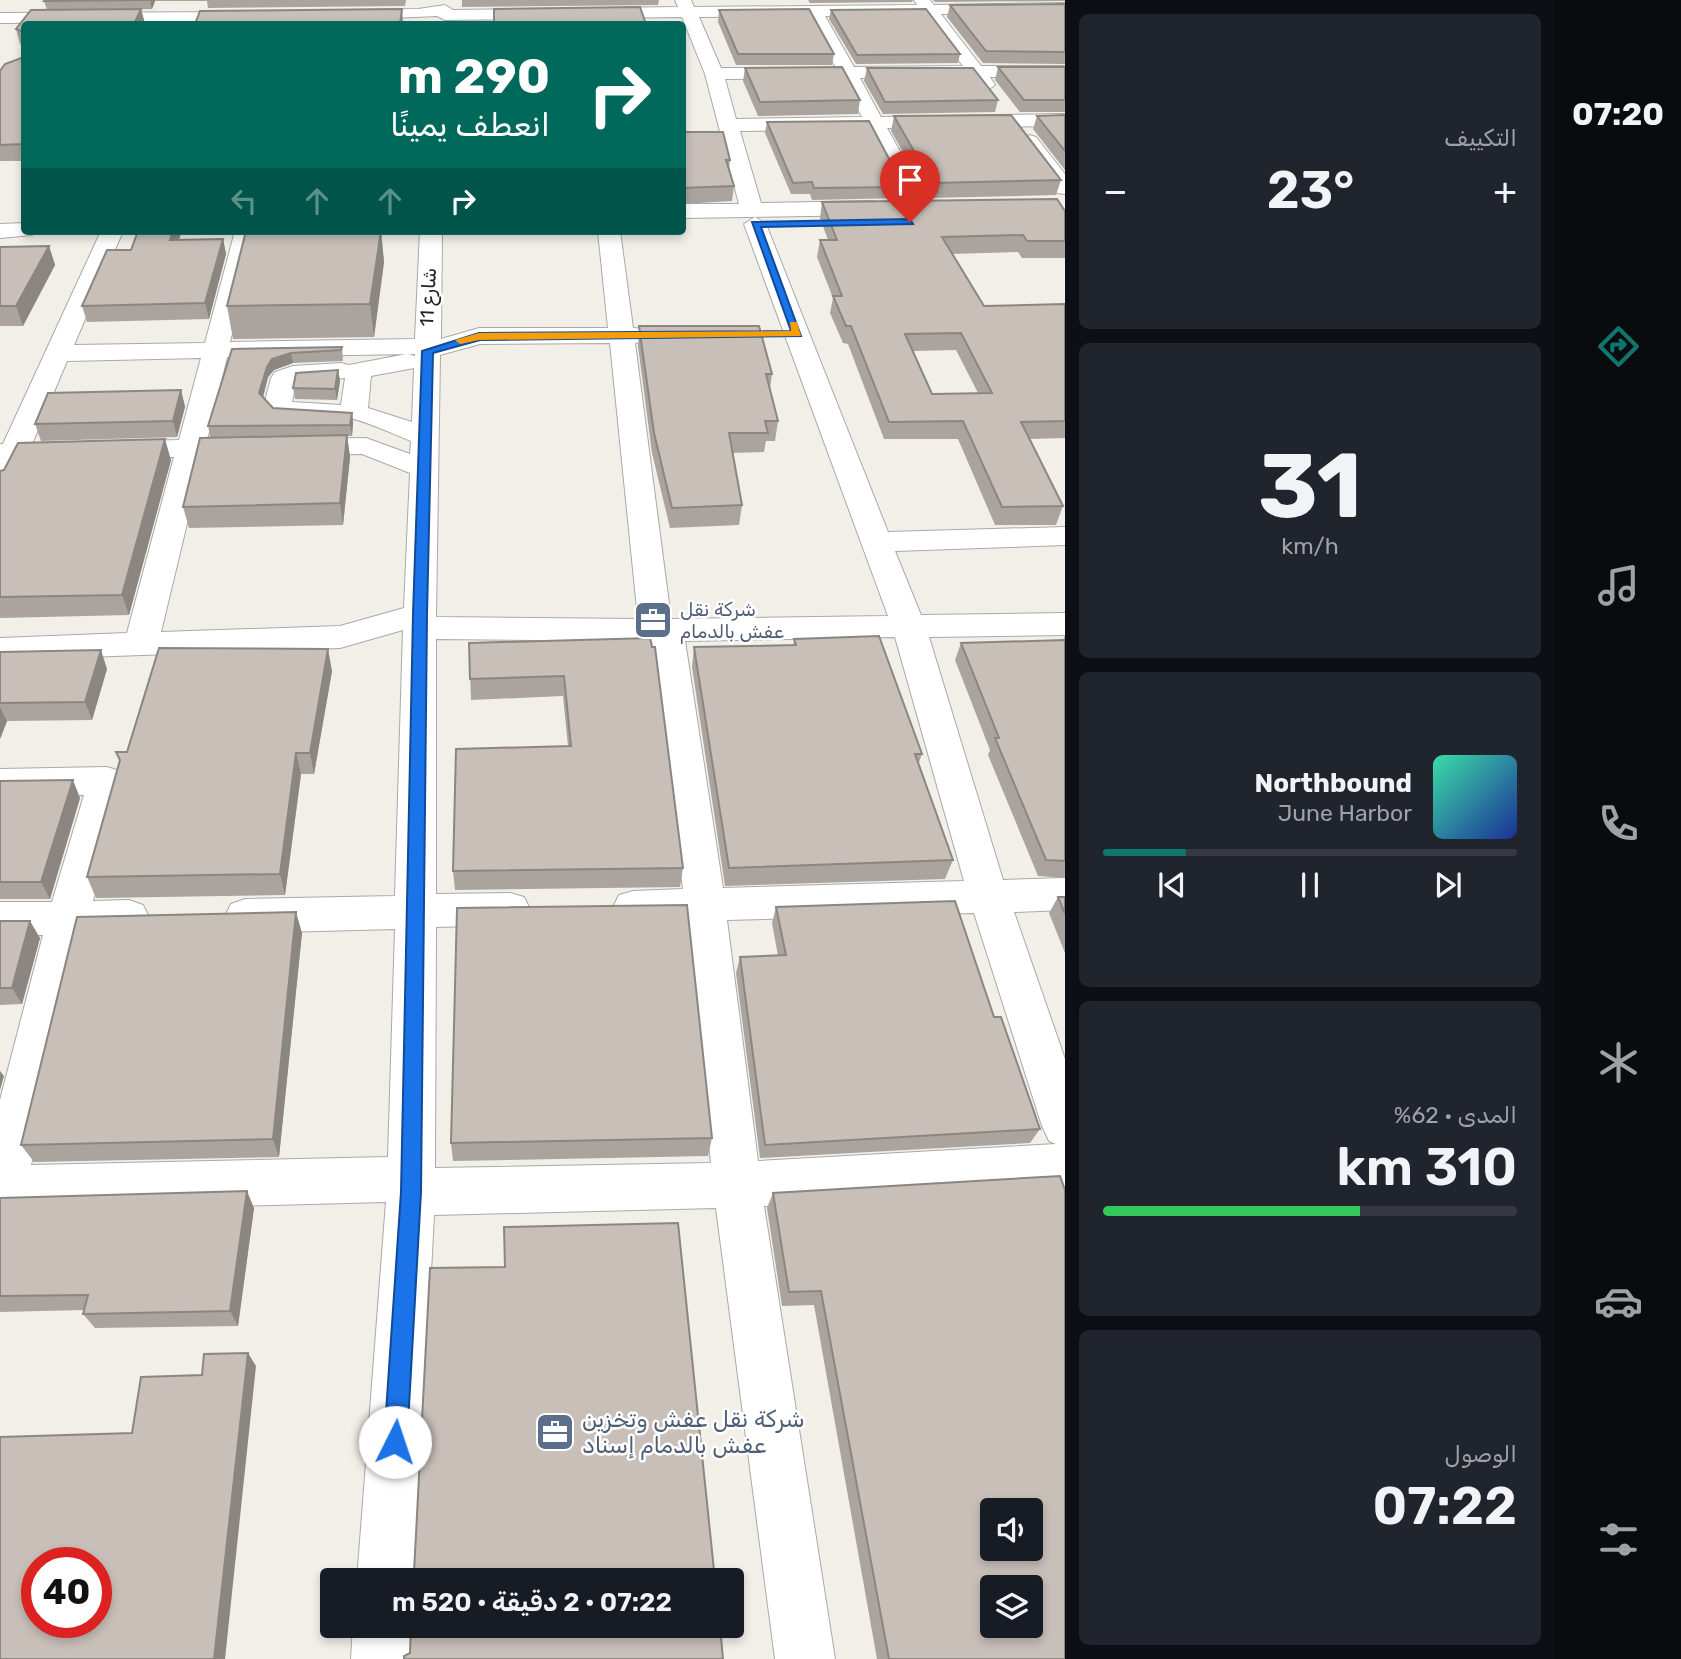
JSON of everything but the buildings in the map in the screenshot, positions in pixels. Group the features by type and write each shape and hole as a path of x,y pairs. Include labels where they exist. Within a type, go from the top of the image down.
{"street":[{"path":"22,18 34,0"},
{"path":"161,19 170,0"},
{"path":"925,5 1014,121 1060,200"},
{"path":"337,16 685,6 925,5 1060,8"},
{"path":"685,6 714,74 784,334 876,542 909,627 988,895 1065,1126"},
{"path":"810,7 873,123 917,216"},
{"path":"0,20 22,18 200,21 265,17"},
{"path":"714,74 1065,71"},
{"path":"728,125 1065,120"},
{"path":"686,211 754,217 917,216"},
{"path":"686,225 754,217 917,216"},
{"path":"0,219 21,218"},
{"path":"0,231 21,230"},
{"path":"0,483 7,453 59,353 110,235"},
{"path":"141,644 245,235"},
{"name":"شارع 11","path":"387,1568 411,1186 420,621 431,235"},
{"path":"610,235 661,629 705,906 737,1185 805,1659"},
{"path":"425,453 354,412 285,410 278,405 284,378 293,374 359,370 479,337 677,335"},
{"path":"59,353 215,349 427,352"},
{"path":"354,412 359,370"},
{"path":"7,453 366,446 425,453"},
{"path":"876,542 1065,536"},
{"path":"0,649 341,637 420,621 661,629 1065,624"},
{"path":"0,783 107,781 68,918 0,1190 737,1185 1065,1166"},
{"path":"595,907 1065,894"},
{"path":"205,917 541,908"},
{"path":"0,919 164,917"},
{"path":"381,1659 382,1638"}],"slow traffic":[{"path":"460,340 479,337 797,334 793,324"}],"place":[{"name":"شركة نقل عفش بالدمام","path":"653,620"},
{"name":"شركة نقل عفش وتخزين عفش بالدمام إسناد","path":"555,1432"}],"route":[{"path":"395,1442 411,1192 420,614 428,351 479,337 797,334 755,224 910,222"}]}
